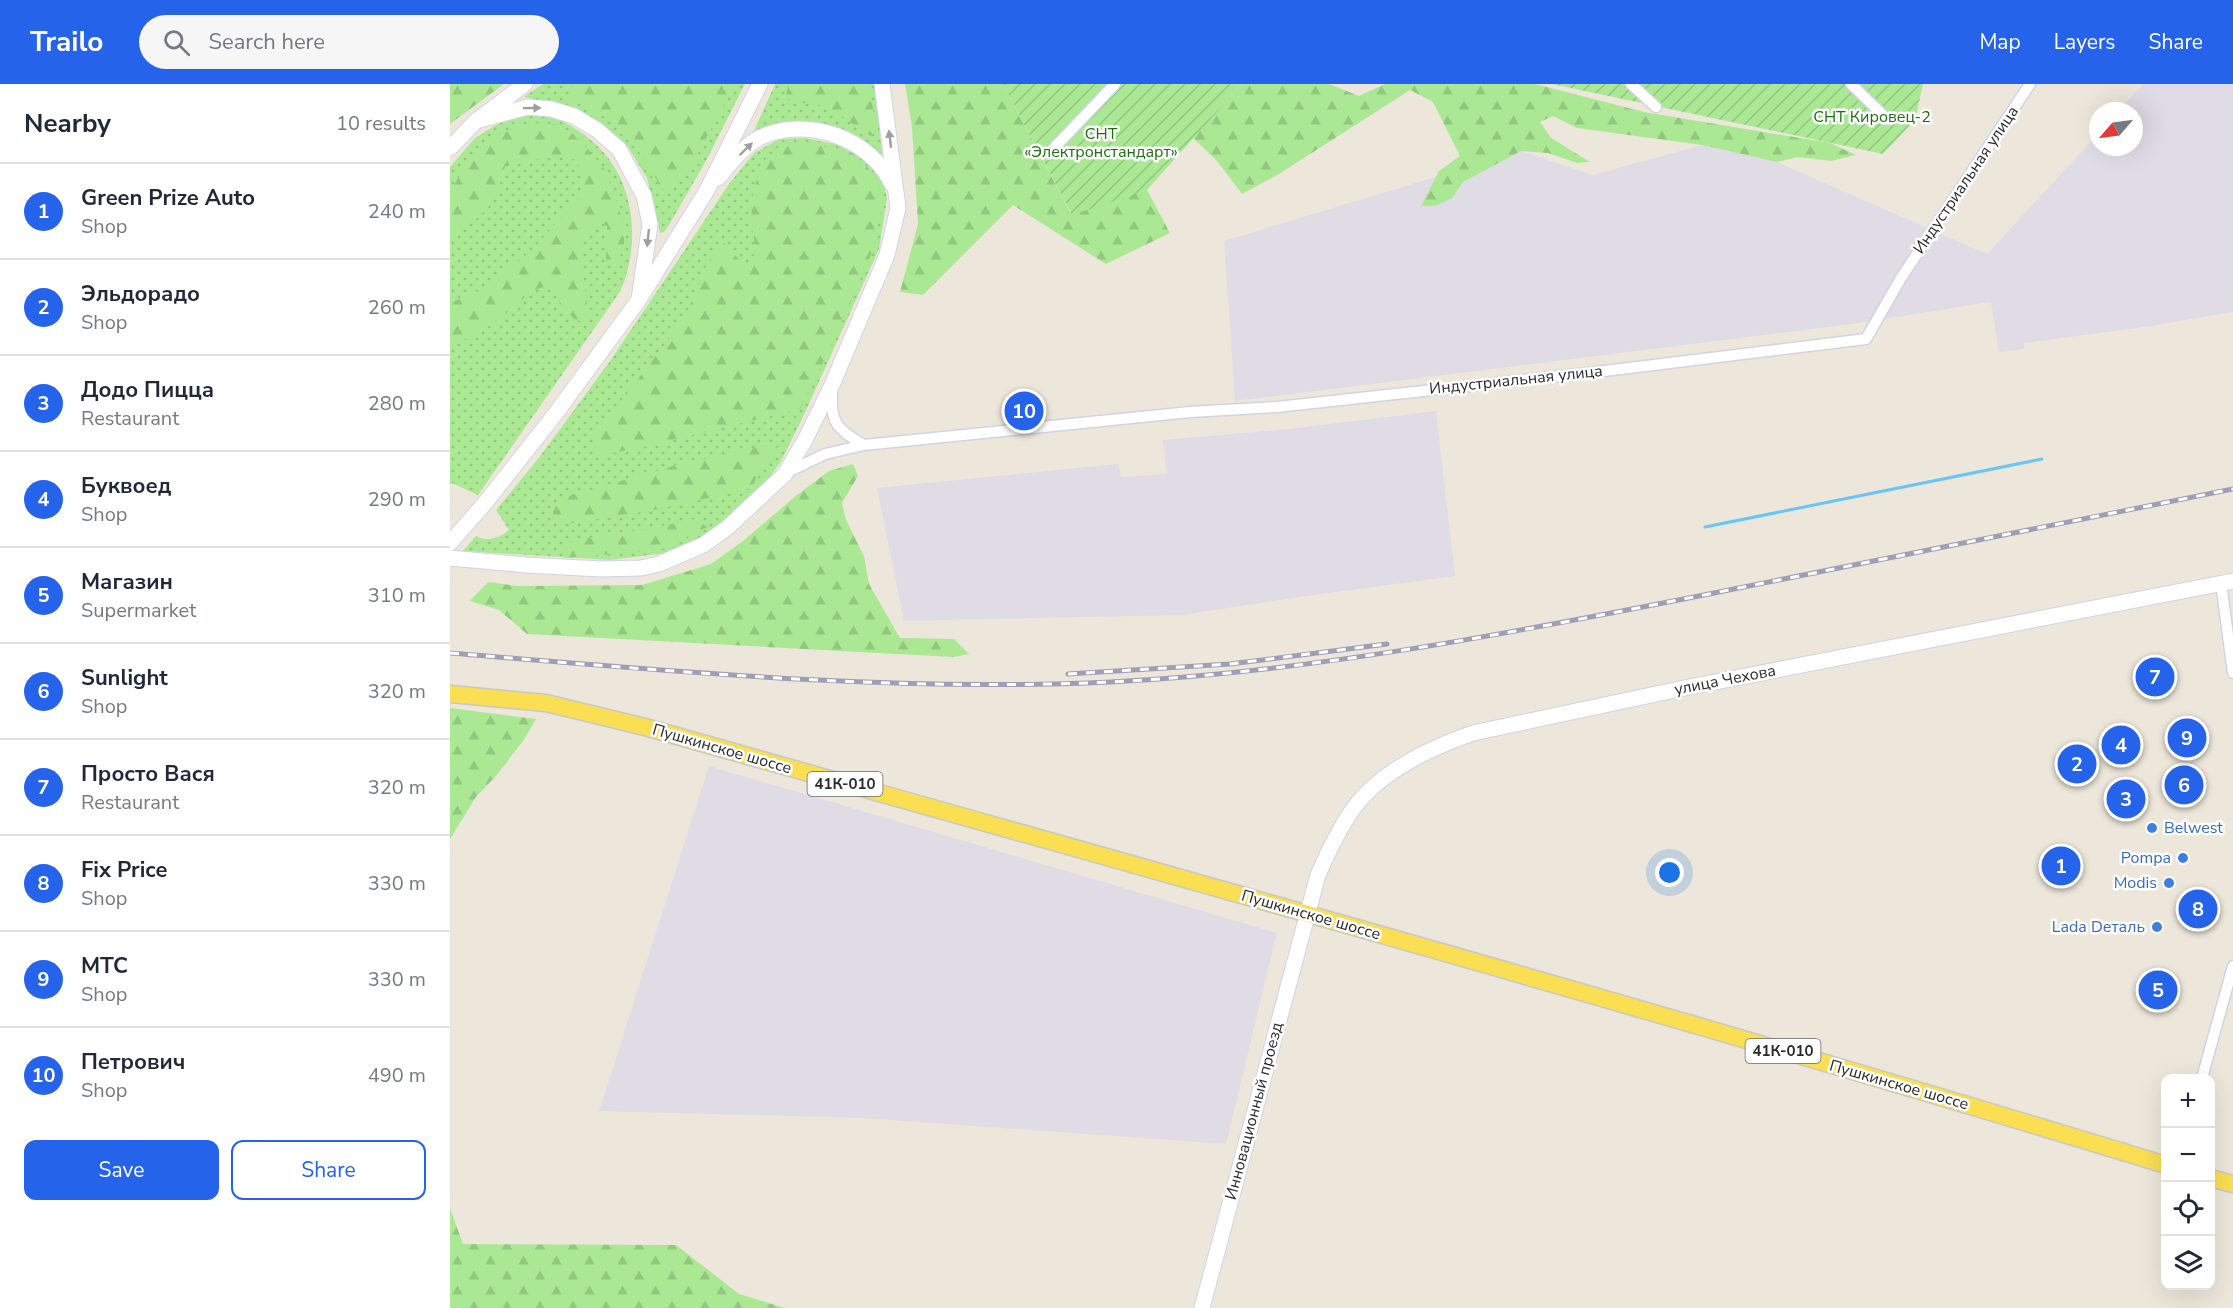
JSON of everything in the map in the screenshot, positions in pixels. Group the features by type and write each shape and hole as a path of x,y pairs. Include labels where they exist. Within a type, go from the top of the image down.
{"main road":[{"name":"Пушкинское шоссе","path":"450,694 546,703 645,728 1307,914 1993,1112 2161,1163"}],"street":[{"path":"450,148 476,122 525,84"},
{"path":"450,543 553,417 638,301 706,192 760,84"},
{"path":"450,558 602,569 641,568 659,564 703,545 726,529 785,474 806,440 832,385 887,255 896,220 897,195 882,84"},
{"path":"1053,148 1115,84"},
{"path":"1631,84 1656,107"},
{"path":"1851,84 1887,119"},
{"name":"Индустриальная улица","path":"864,445 1190,412 1277,407 1588,373 1866,339 1901,278 2030,84"},
{"path":"476,122 527,107 551,109 574,116 597,130 619,148 644,196 650,224 638,301"},
{"path":"706,192 751,143 776,132 802,129 829,133 874,158 897,195"},
{"path":"832,385 831,414 838,427 864,445"},
{"path":"785,474 825,454 864,445"},
{"path":"2227,582 2233,673"},
{"name":"улица Чехова","path":"1307,914 1318,875 1330,845 1354,807 1380,781 1442,744 1505,725 1689,687 2227,582"},
{"name":"Инновационный проезд","path":"1202,1308 1307,914"},
{"path":"2203,1074 2233,966"}],"shaded area":[{"path":"2143,84 2233,84 2233,312 2145,327 2024,343 2024,349 1999,352 1991,302 1852,324 1235,401 1224,241 1521,151 1593,175 1702,145 1777,162 1987,254 2089,144 2089,156 2143,156 2143,102 2127,102"},
{"path":"1436,411 1455,576 1182,615 904,621 877,488 1118,464 1121,477 1167,474 1163,440 1289,429"},
{"path":"709,766 1277,933 1226,1144 862,1118 599,1111"}],"green space":[{"path":"450,84 504,84 450,124"},
{"path":"543,84 745,84 706,161 669,225 664,232 660,233 647,178 628,147 602,124 574,108 524,97"},
{"path":"573,84 735,84 694,161 671,189 663,190 634,145 624,134 601,114 567,98"},
{"path":"775,84 875,84 883,156 852,135 822,124 790,122 754,131"},
{"path":"789,84 869,84 876,128 871,136 828,107 785,98"},
{"path":"905,84 1003,84 1071,214 1147,190 1170,233 1106,264 1013,205 923,295 900,292 918,224 912,127"},
{"name":"СНТ «Электронстандарт»","path":"1003,84 1242,84 1147,190 1072,215"},
{"path":"1242,84 1329,84 1359,96 1385,84 1535,84 1644,112 1830,143 1856,155 1831,161 1798,157 1777,162 1702,145 1577,128 1553,116 1540,122 1551,138 1590,162 1577,163 1548,153 1521,151 1463,182 1452,198 1435,206 1421,206 1439,171 1460,156 1433,102 1410,90 1279,174 1242,194 1217,161 1193,138"},
{"name":"СНТ Кировец-2","path":"1552,84 1923,84 1915,120 1883,154"},
{"path":"527,116 547,116 559,120 583,134 599,148 622,181 632,221 632,241 624,282 616,298 478,495 452,483 450,485 450,167 475,138 499,123"},
{"path":"532,123 556,124 580,140 605,170 624,224 624,245 617,264 606,265 607,226 597,220 584,237 581,257 587,300 586,320 577,321 568,313 559,301 553,285 532,292 491,325 450,346 450,303 487,287 533,249 582,194 582,174 576,160 561,155 505,166 491,203 479,217 450,240 450,192 473,153 501,134"},
{"path":"806,138 838,145 861,158 884,184 887,199 879,249 803,417 781,461 768,480 727,522 674,552 610,560 463,551 476,536 485,539 493,538 509,530 496,510 538,459 610,361 729,184 754,153 779,139"},
{"path":"803,142 853,153 869,169 881,191 880,215 873,250 834,340 800,409 644,447 597,456 594,436 685,318 705,268 724,243 751,273 755,246 751,220 753,194 761,163 776,150"},
{"path":"763,446 782,448 748,489 659,509 560,525 551,509 569,496 680,464"},
{"path":"853,464 858,476 842,503 846,520 864,556 869,584 900,638 954,639 969,654 954,657 527,634 499,610 470,601 488,582 518,586 642,585 711,564 829,471"},
{"path":"695,519 707,527 660,550 564,558 566,545 581,539"},
{"path":"450,708 536,719 523,741 476,797 450,839"},
{"path":"450,1208 463,1244 676,1245 739,1294 785,1308 450,1308"}],"waterway":[{"path":"1705,527 2042,459"}],"railway":[{"path":"450,653 697,673 862,682 1027,684 1186,677 1336,660 1560,623 2233,489"},
{"path":"1068,674 1230,664 1387,644"}],"place":[{"name":"Петрович","path":"1024,411"},
{"name":"Просто Вася","path":"2155,677"},
{"name":"МТС","path":"2187,738"},
{"name":"Буквоед","path":"2121,745"},
{"name":"Эльдорадо","path":"2077,764"},
{"name":"Sunlight","path":"2184,785"},
{"name":"Додо Пицца","path":"2126,799"},
{"name":"Belwest","path":"2152,828"},
{"name":"Pompa","path":"2183,858"},
{"name":"Green Prize Auto","path":"2061,866"},
{"name":"Modis","path":"2169,883"},
{"name":"Fix Price","path":"2198,909"},
{"name":"Lada Dеталь","path":"2157,927"},
{"name":"Магазин","path":"2158,990"}]}
